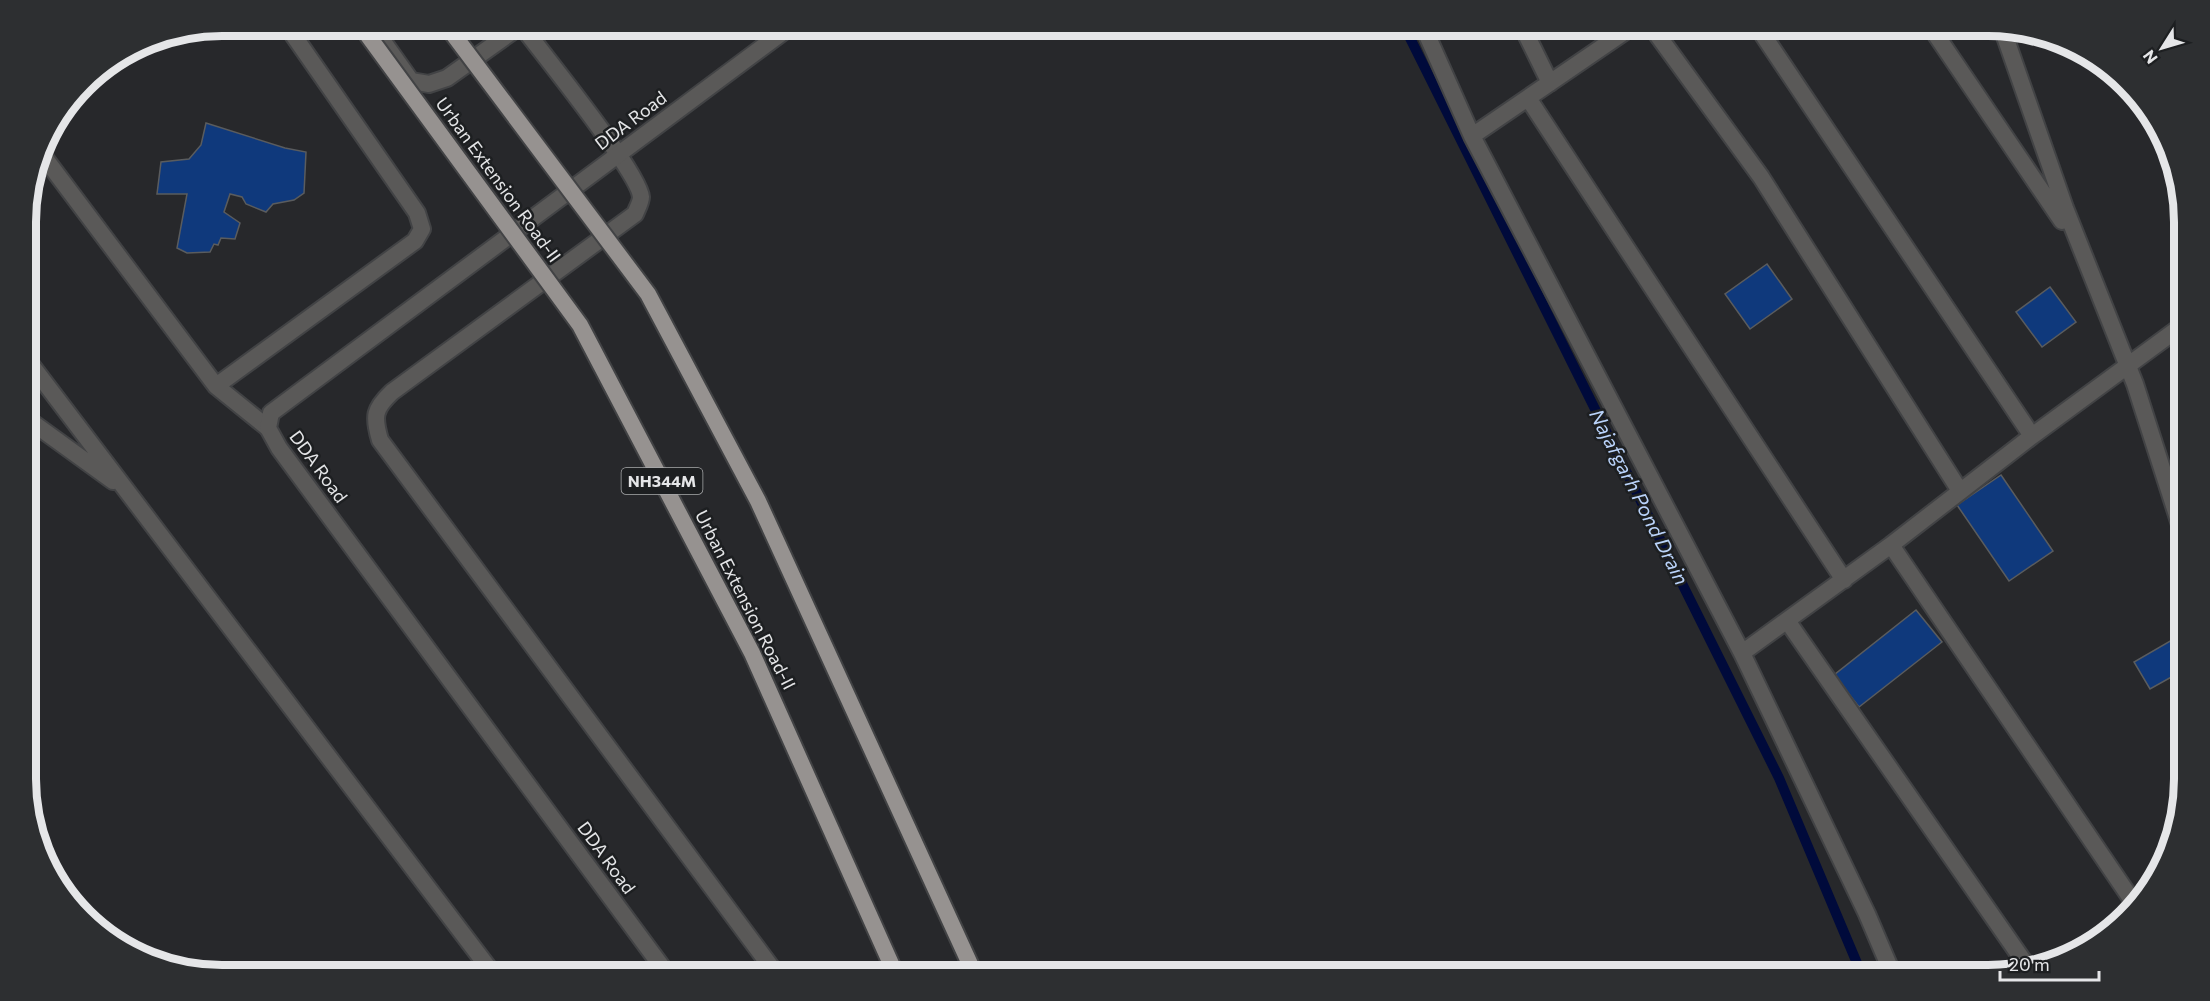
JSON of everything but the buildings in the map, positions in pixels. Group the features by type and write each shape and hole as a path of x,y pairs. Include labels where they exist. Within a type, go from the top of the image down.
{"highway":[{"name":"Urban Extension Road-II","path":"368,36 580,325 752,653 892,965"},
{"path":"454,36 648,294 758,501 970,965"}],"street":[{"path":"216,386 415,241 422,229 417,213 294,36"},
{"path":"379,36 411,81 429,84 447,78 507,36"},
{"path":"529,36 636,180 641,198 635,214 392,392 378,406 375,423 380,440 770,965"},
{"name":"DDA Road","path":"661,965 279,448 268,428 271,413 777,36"},
{"path":"1428,36 1472,136 1742,653 1867,914 1889,965"},
{"path":"1527,36 1550,83"},
{"path":"1472,136 1618,36"},
{"path":"1658,36 1761,177 1960,491"},
{"path":"1764,36 2032,436"},
{"path":"1937,36 2081,249"},
{"path":"2005,37 2081,249 2127,364 2174,507"},
{"path":"1528,98 1844,580"},
{"path":"47,161 216,386 268,428"},
{"path":"1742,653 1788,622 2127,364 2174,331"},
{"path":"36,371 486,965"},
{"path":"36,425 129,493"},
{"path":"1891,545 2131,898"},
{"path":"1788,622 2024,961"}],"waterway":[{"name":"Najafgarh Pond Drain","path":"1409,36 1779,778 1858,965"}]}
